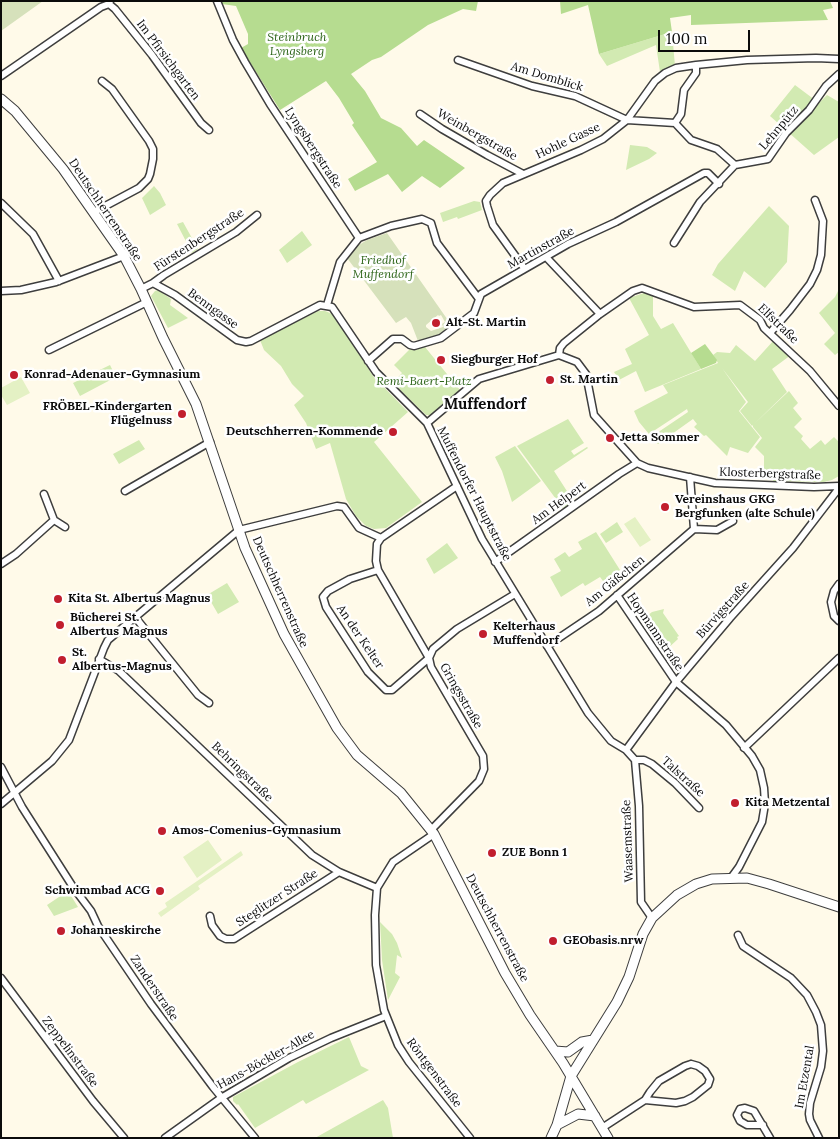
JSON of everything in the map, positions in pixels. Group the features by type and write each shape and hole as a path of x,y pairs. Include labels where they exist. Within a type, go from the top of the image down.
{"street":[{"name":"Lyngsbergstraße","path":"217,1 233,40 270,104 359,238"},
{"path":"1,76 109,3"},
{"name":"Im Pfirsichgarten","path":"109,3 152,55 201,123 209,130"},
{"name":"Hohle Gasse","path":"524,268 493,225 489,217 486,201 502,183 603,138 627,120 655,81 665,73 676,68 747,60 839,59"},
{"name":"Am Domblick","path":"458,60 532,86 575,96 627,120"},
{"path":"675,123 682,114 684,90 696,73 696,65"},
{"name":"Lehnpütz","path":"735,165 768,159 786,133 809,110 826,86 839,74"},
{"path":"94,212 139,188 150,174 153,159 149,142 112,89 102,81"},
{"name":"Deutschherrenstraße","path":"1,99 15,111 44,144 124,256 196,404 245,548 284,634 337,728 357,755 401,793 433,832 505,973 608,1138"},
{"name":"Weinbergstraße","path":"420,114 487,156 523,174"},
{"path":"627,120 675,123 691,140 717,149 735,165 700,202 674,243"},
{"name":"Martinstraße","path":"368,361 394,338 402,338 414,346 440,338 474,313 481,294 524,268 616,222 704,173 708,174 719,184"},
{"path":"770,333 805,290 817,270 821,255 823,220 815,200"},
{"path":"1,203 32,234 59,281"},
{"name":"Fürstenbergstraße","path":"153,283 236,232 257,215"},
{"path":"327,305 340,262 359,238 391,226 422,219 428,220 431,223 437,243 479,299"},
{"path":"1,291 21,290 59,281 124,256"},
{"path":"546,257 600,314"},
{"path":"141,289 153,283"},
{"name":"Benngasse","path":"153,283 175,295 241,341 252,340 320,305 327,305"},
{"name":"Elfstraße","path":"559,356 560,348 564,343 600,314 633,291 642,288 694,307 740,305 760,320 764,328 810,371 839,406"},
{"path":"49,350 147,302"},
{"name":"Muffendorfer Hauptstraße","path":"327,305 336,311 376,372 426,423 495,562 588,714 611,741 626,750"},
{"path":"426,423 479,379 559,356 577,362 586,374 594,415 637,463"},
{"path":"124,491 210,442"},
{"name":"Klosterbergstraße","path":"637,463 648,468 724,484 839,487"},
{"name":"Am Helpert","path":"495,562 637,463"},
{"path":"690,477 694,529 716,530 733,521"},
{"path":"429,658 378,570 376,561 377,544 381,538 457,486"},
{"name":"Bürvigstraße","path":"626,750 676,682 793,548 839,487"},
{"path":"44,494 54,520 65,527"},
{"path":"1,804 52,761 69,740 108,640 239,530 337,506 344,507 359,528 381,538"},
{"path":"1,564 16,554 54,520"},
{"name":"Am Gäßchen","path":"547,646 599,611 694,529"},
{"name":"An der Kelter","path":"378,570 350,579 328,592 324,597 326,607 368,672 386,690 392,690 429,658"},
{"path":"839,584 834,591 831,602 834,616 839,621"},
{"name":"Gringsstraße","path":"433,832 479,781 484,769 483,756 431,667 429,658 433,649 457,629 515,594"},
{"name":"Hopmannstraße","path":"617,595 676,682 726,725 752,756 760,770 765,804 762,822 739,867 731,878"},
{"path":"135,617 198,695 209,703"},
{"path":"744,748 839,658"},
{"name":"Behringstraße","path":"100,660 119,671 312,855 339,872 377,888"},
{"name":"Talstraße","path":"626,750 635,760 644,760 652,764 675,783 699,808"},
{"name":"Waasemstraße","path":"635,760 639,806 641,902 652,918"},
{"name":"Zanderstraße","path":"1,767 13,793 150,1004 221,1098 256,1138"},
{"name":"Röntgenstraße","path":"433,832 393,862 377,888 375,915 376,965 386,1016 398,1045 409,1062 470,1138"},
{"name":"Steglitzer Straße","path":"210,916 212,925 218,934 226,939 234,939 339,872"},
{"path":"551,1138 557,1125 571,1076 617,1002 629,977 642,936 652,918 677,895 696,884 712,879 747,878 839,907"},
{"name":"Im Etzental","path":"738,935 743,946 792,978 807,995 816,1012 821,1025 823,1052 809,1114 819,1138"},
{"name":"Zeppelinstraße","path":"1,978 93,1101 124,1138"},
{"name":"Hans-Böckler-Allee","path":"165,1138 221,1098 289,1058 331,1038 386,1016"},
{"path":"555,1051 568,1052 582,1042 593,1040"},
{"path":"602,1128 645,1100 659,1081 685,1066 691,1064 698,1066 710,1079 708,1085 685,1101 676,1103 645,1100"},
{"path":"557,1125 578,1114 594,1116"},
{"path":"763,1125 770,1138"}],"green space":[{"path":"1,1 43,1 1,31"},
{"name":"Steinbruch Lyngsberg","path":"221,1 478,1 476,11 463,9 428,25 381,57 372,60 351,74 365,91 381,118 401,128 417,146 424,140 465,168 440,188 422,176 402,192 388,174 355,191 348,179 377,162 352,125 354,123 339,98 326,81 280,110 241,48 248,44 248,34 236,6 222,4"},
{"path":"560,1 830,1 833,8 823,10 828,20 691,25 691,15 670,18 672,32 599,54 588,5 561,14"},
{"path":"672,32 675,66 660,72 656,45 607,66 599,54"},
{"path":"795,85 819,103 827,95 839,102 839,137 814,155 770,116"},
{"path":"630,145 647,147 657,153 626,170"},
{"path":"154,186 166,205 150,215 142,198"},
{"path":"474,201 480,202 482,210 458,219 457,217 443,222 440,213"},
{"path":"769,206 789,226 787,262 765,288 744,271 735,291 712,275 718,264"},
{"path":"183,222 198,249 192,253 177,224"},
{"path":"302,231 312,245 287,263 279,250"},
{"name":"Friedhof Muffendorf","path":"387,233 452,326 441,334 418,341 411,323 406,317 396,323 347,258 359,245","holes":["441,315 445,322 442,324 443,327 431,331 426,327 426,325"]},
{"path":"839,289 839,352 835,355 824,344 835,333 819,313 835,297"},
{"path":"158,290 171,299 170,305 188,318 168,328 151,296"},
{"path":"647,292 653,294 653,316 661,329 673,323 701,369 645,392 636,371 619,380 614,372 632,364 625,349 649,335 629,298"},
{"path":"318,311 325,311 335,315 373,376 408,412 374,442 422,502 386,528 374,529 366,526 356,516 346,499 330,443 316,449 306,423 294,405 304,396 292,384 281,366 264,350 260,340"},
{"path":"774,340 791,355 772,369 787,392 752,426 740,411 748,402 722,368 746,402 739,411 760,437 748,453 730,447 727,456 706,435 704,436 694,427 697,424 693,419 658,444 651,437 688,412 687,409 649,434 639,422 634,411 668,393 663,385 718,363 713,355 717,352 730,353 736,345 755,361"},
{"path":"705,344 717,360 716,363 701,369 691,353"},
{"name":"Remi-Baert-Platz","path":"425,347 460,390 430,415 426,415 393,383 402,373 394,365 410,349 415,350"},
{"path":"110,365 116,377 80,396 73,383"},
{"path":"21,377 30,393 7,405 1,395 1,388"},
{"path":"789,391 798,403 793,408 802,419 794,427 803,436 801,439 810,449 821,440 825,445 834,437 839,442 839,476 832,480 824,482 773,481 776,475 764,474 764,456 755,447 762,438 753,425"},
{"path":"568,419 584,443 571,451 574,455 588,448 554,471 574,502 564,510 517,446"},
{"path":"139,440 145,449 119,464 113,454"},
{"path":"515,446 541,481 512,502 502,471 495,457"},
{"path":"635,517 651,540 640,547 624,524"},
{"path":"617,522 623,532 606,543 600,534"},
{"path":"596,532 620,570 603,581 600,577 585,586 583,583 561,597 550,577 561,571 554,559 565,552 569,557 582,549 578,542"},
{"path":"447,543 458,558 434,574 426,559"},
{"path":"227,583 239,602 218,614 207,595"},
{"path":"664,609 663,613 679,636 665,651 661,651 642,620 652,612"},
{"path":"208,840 222,860 197,878 183,857"},
{"path":"241,851 243,855 198,886 200,889 161,917 158,913 167,907 165,903"},
{"path":"68,891 78,907 54,916 47,905"},
{"path":"380,922 392,934 402,958 397,955 395,973 400,977 388,1000 382,960"},
{"path":"349,1037 361,1066 369,1070 306,1104 303,1100 255,1128 238,1104 233,1101 233,1097"},
{"path":"383,1100 388,1108 393,1138 315,1138"}],"place":[{"name":"Alt-St. Martin","path":"436,323"},
{"name":"Siegburger Hof","path":"441,360"},
{"name":"Konrad-Adenauer-Gymnasium","path":"14,375"},
{"name":"St. Martin","path":"550,380"},
{"name":"FRÖBEL-Kindergarten Flügelnuss","path":"182,414"},
{"name":"Deutschherren-Kommende","path":"393,432"},
{"name":"Jetta Sommer","path":"610,438"},
{"name":"Vereinshaus GKG Bergfunken (alte Schule)","path":"665,507"},
{"name":"Kita St. Albertus Magnus","path":"58,599"},
{"name":"Bücherei St. Albertus Magnus","path":"60,625"},
{"name":"Kelterhaus Muffendorf","path":"483,634"},
{"name":"St. Albertus-Magnus","path":"62,660"},
{"name":"Kita Metzental","path":"735,803"},
{"name":"Amos-Comenius-Gymnasium","path":"162,831"},
{"name":"ZUE Bonn 1","path":"492,853"},
{"name":"Schwimmbad ACG","path":"160,891"},
{"name":"Johanneskirche","path":"61,931"},
{"name":"GEObasis.nrw","path":"553,941"}],"district":[{"name":"Muffendorf","path":"485,405"}]}
